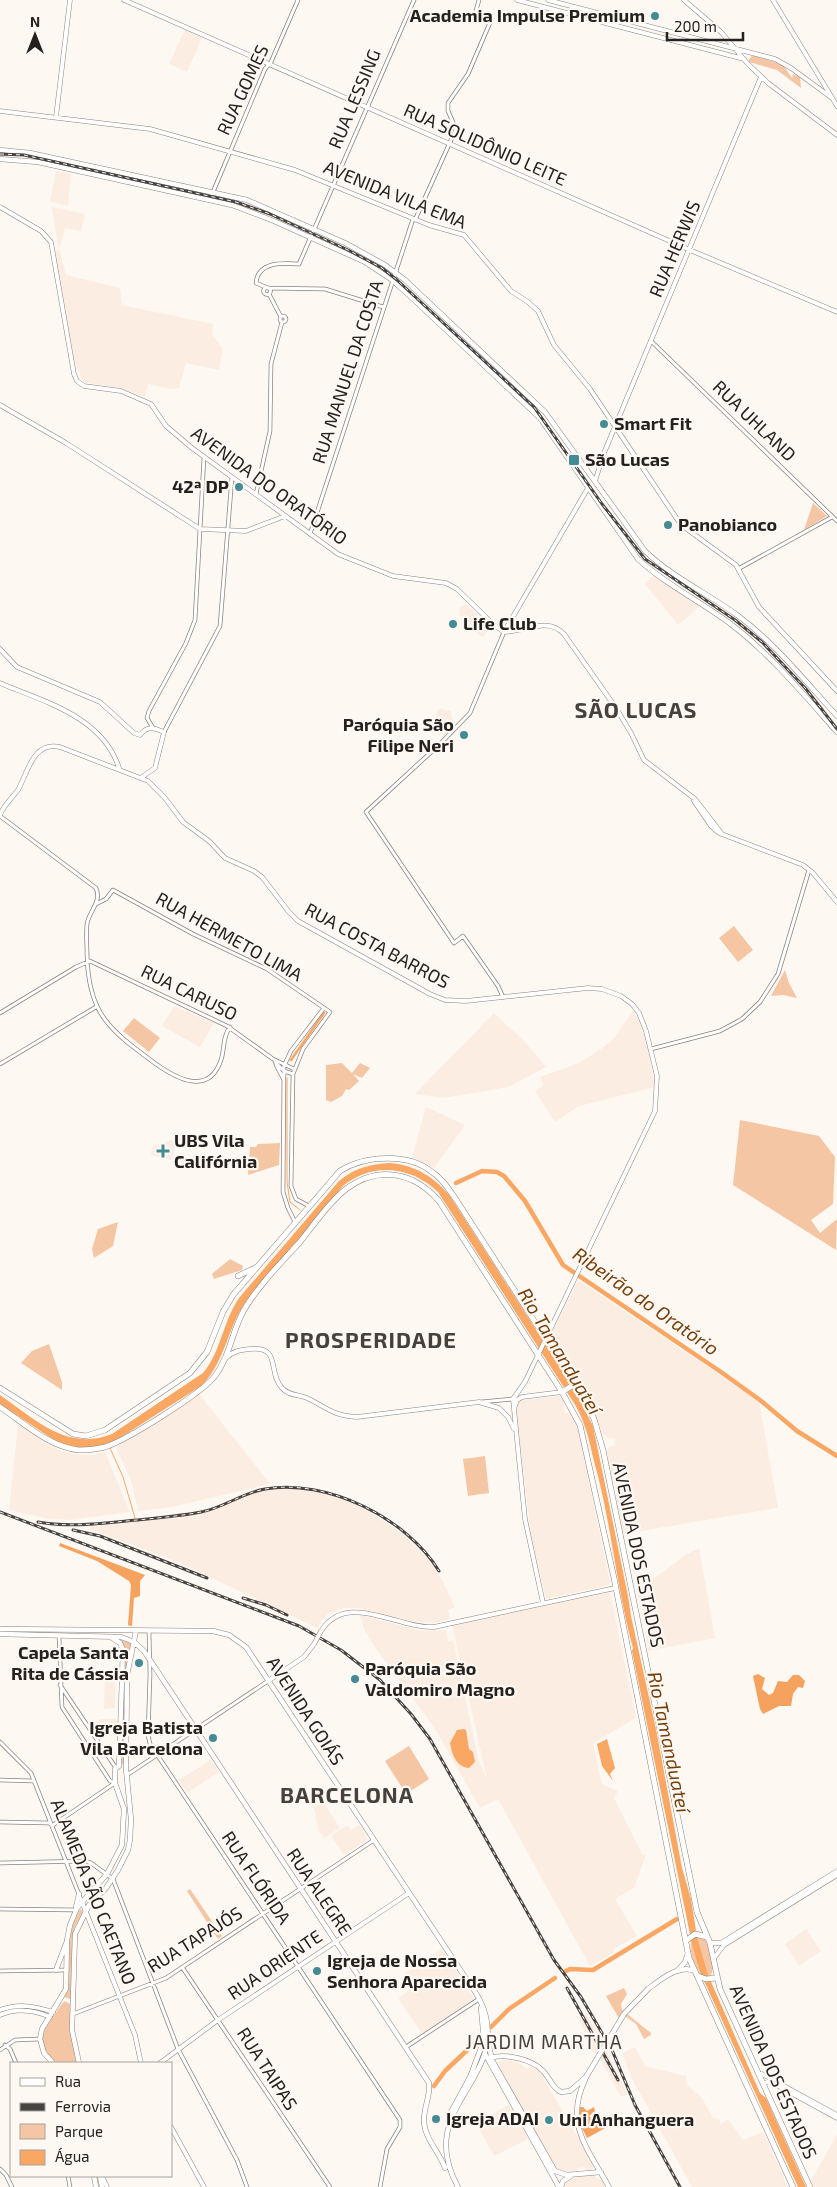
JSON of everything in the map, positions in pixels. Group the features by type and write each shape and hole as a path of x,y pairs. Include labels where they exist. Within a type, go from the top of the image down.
{"highway":[{"name":"AVENIDA DOS ESTADOS","path":"0,1388 73,1434 86,1436 105,1430 196,1368 207,1352 228,1303 340,1171 362,1161 390,1159 414,1162 433,1172 445,1184 594,1419 603,1450 697,1912 708,1937 714,1958 714,1978 760,2074 810,2187"},
{"name":"AVENIDA DOS ESTADOS","path":"0,1407 60,1446 77,1450 100,1448 121,1440 203,1389 216,1375 226,1358 242,1316 251,1301 347,1188 372,1176 397,1174 406,1176 425,1186 439,1201 539,1352 564,1391 578,1420 584,1437 687,1940 688,1953 793,2187"},
{"path":"238,1276 258,1267"},
{"path":"564,1391 574,1385"},
{"path":"687,1940 691,1935 697,1933 708,1937"},
{"path":"696,1974 704,1978 714,1978"}],"main road":[{"path":"56,117 70,0"},
{"name":"RUA SOLIDÔNIO LEITE","path":"124,0 690,250 837,312"},
{"path":"517,0 745,61"},
{"path":"548,0 731,46 775,59 791,68 832,98"},
{"path":"684,0 707,19 731,46"},
{"path":"773,0 837,106"},
{"path":"736,49 761,81 837,135"},
{"path":"745,61 752,53"},
{"name":"RUA HERWIS","path":"595,481 615,427 761,81"},
{"name":"AVENIDA VILA EMA","path":"0,111 142,127 295,170 414,219 464,235 511,291 535,307 554,345 590,389 684,528 738,569 760,607 837,691"},
{"path":"0,150 30,153 214,192 254,203 352,246 394,272 530,397 557,428 639,544 651,556 736,614 762,636 837,716"},
{"path":"0,159 38,162 247,210 341,250 392,280 532,410 549,431 638,559 752,641 837,732"},
{"name":"AVENIDA DO ORATÓRIO","path":"0,207 41,231 50,240 72,374 78,386 118,392 155,409 176,435 204,457 344,557 386,574 446,583 457,589 494,625 504,632"},
{"path":"287,227 295,225 296,222"},
{"path":"341,250 344,246 352,246"},
{"path":"0,406 66,443 200,529 250,530 285,516"},
{"path":"549,431 552,427 557,428"},
{"path":"590,474 597,473"},
{"path":"592,494 599,490 599,487"},
{"path":"504,632 588,488"},
{"path":"504,632 543,624 562,631 616,708 644,760 692,797 722,834 793,860 809,869 837,902"},
{"path":"0,649 17,667 100,702 134,734 140,735 145,730 153,728 164,732 155,768 142,778"},
{"path":"0,683 90,725 107,743 119,768"},
{"path":"816,709 821,705 828,706"},
{"name":"RUA COSTA BARROS","path":"0,814 18,788 33,758 46,746 60,746 142,778 155,787 184,822 209,841 225,858 254,871 262,877 289,912 309,928 436,997 466,1001 588,988 608,990 632,1004 639,1013 651,1049 658,1084 655,1111 525,1382 513,1399"},
{"path":"232,1342 239,1350"},
{"path":"226,1358 239,1350 259,1348 266,1350 271,1356 279,1385 285,1391 307,1398 338,1415 356,1417 479,1402 499,1408 508,1416 516,1441"},
{"path":"525,1382 523,1393 526,1397"},
{"path":"514,1410 517,1400 564,1391"},
{"path":"513,1393 518,1394"},
{"path":"513,1399 516,1441 529,1544 543,1603"},
{"path":"499,1408 500,1400"},
{"path":"508,1416 514,1416"},
{"path":"268,1681 306,1655 321,1631 332,1618 349,1612 362,1612 420,1626 434,1627 615,1588"},
{"name":"AVENIDA GOIÁS","path":"0,1629 213,1631 230,1635 246,1647 478,1999"},
{"path":"104,1636 103,1632 117,1631"},
{"path":"79,2062 72,2035 75,1934 86,1909 113,1879 123,1862 130,1840 131,1816 126,1775 127,1675 136,1631"},
{"path":"0,1634 124,1637 134,1642"},
{"path":"76,1910 107,1874 122,1845 124,1825 122,1802 115,1783 123,1650 120,1643 104,1636"},
{"name":"RUA ALEGRE","path":"134,1642 150,1660 194,1730 429,2082 430,2092 424,2118 425,2129 456,2187"},
{"path":"117,1767 126,1775"},
{"path":"115,1783 126,1775"},
{"path":"710,1943 721,1943 837,1871"},
{"path":"714,1958 724,1945 837,1875"},
{"name":"RUA ORIENTE","path":"161,2062 218,2020 409,1893"},
{"path":"56,1970 67,1940 79,1894"},
{"name":"ALAMEDA SÃO CAETANO","path":"82,1902 138,2041 142,2062"},
{"path":"52,2062 44,2052 40,2039 42,2029 61,2000 67,1986 67,1940"},
{"path":"673,1974 682,1965 688,1953"},
{"path":"597,2173 598,2166 578,2126 576,2105 586,2077 627,2011 648,1989 666,1977 687,1969 696,1974"},
{"path":"61,2000 68,1999 72,2004"},
{"path":"478,1999 488,2058 552,2166 560,2173 572,2175 597,2173 605,2180 609,2187"},
{"path":"0,2010 19,2006 37,2007 53,2012"},
{"path":"0,2016 19,2010 33,2012 50,2018"},
{"path":"456,2187 447,2162 446,2134 452,2115 479,2064 486,2039"},
{"path":"445,2168 442,2148 445,2124 479,2064 488,2058 497,2056 519,2059 536,2066 546,2074 555,2089 561,2092 569,2092 586,2077"},
{"path":"496,2066 497,2056"},
{"path":"479,2064 488,2058"},
{"path":"488,2058 496,2066 501,2079 560,2187"},
{"path":"760,2074 837,2116"},
{"path":"763,2084 769,2081 837,2116"},
{"path":"172,2129 204,2187"},
{"path":"597,2173 605,2180"},
{"path":"560,2187 563,2181 572,2175"}],"street":[{"name":"RUA GOMES","path":"208,200 214,192 230,151 298,0"},
{"name":"RUA LESSING","path":"258,284 260,273 268,266 278,263 299,264 414,0"},
{"name":"RUA MANUEL DA COSTA","path":"310,534 394,272 414,219 456,129 448,112 448,102 466,77 492,18 475,14 479,0"},
{"path":"258,284 268,288 325,289 383,307"},
{"path":"258,284 266,294 270,294"},
{"path":"264,291 268,288"},
{"path":"256,494 270,427 272,364 282,322 268,288"},
{"path":"270,294 278,288"},
{"name":"RUA UHLAND","path":"651,341 837,521"},
{"path":"153,728 147,718 149,711 186,643 195,620 204,457"},
{"path":"164,732 219,629 232,477"},
{"path":"738,569 832,517"},
{"path":"503,998 498,986 462,936 454,943 366,812 441,743 470,713 504,632"},
{"path":"0,814 96,888 98,897 87,924 87,960 89,982 96,1007 108,1025 175,1077 188,1082 200,1081 212,1074 219,1064 225,1035 223,1024"},
{"path":"651,1049 720,1031 742,1018 760,1002 778,974 809,869"},
{"name":"RUA HERMETO LIMA","path":"96,904 106,899 114,890 194,934 267,969 330,1012 306,1045 293,1069"},
{"path":"0,1013 87,960"},
{"name":"RUA CARUSO","path":"87,960 223,1024 237,1032 275,1061 293,1069"},
{"path":"0,1064 96,1007"},
{"path":"295,1222 283,1192 284,1072 286,1059 324,1008"},
{"path":"225,1035 230,1028"},
{"path":"225,1035 237,1032"},
{"path":"284,1080 275,1061 286,1059"},
{"name":"RUA CARUSO","path":"275,1061 284,1072"},
{"path":"293,1069 291,1186 296,1199 310,1206"},
{"path":"284,1072 292,1073"},
{"path":"479,1402 513,1399"},
{"name":"RUA FLÓRIDA","path":"149,1631 148,1735 150,1744 400,2120 401,2124 388,2149 380,2187"},
{"path":"59,1636 60,1696 64,1712 110,1781 115,1783"},
{"path":"126,1775 268,1681"},
{"path":"60,1683 64,1692 117,1767"},
{"path":"60,1696 64,1692"},
{"name":"ALAMEDA SÃO CAETANO","path":"0,1742 30,1770 82,1902"},
{"path":"0,1780 34,1781"},
{"path":"0,1822 49,1823 52,1825 115,1783"},
{"name":"RUA TAPAJÓS","path":"72,2015 154,1984 374,1840"},
{"path":"0,1863 88,1861 113,1879 178,2049 237,2160 247,2187"},
{"path":"0,1909 76,1910"},
{"name":"RUA TAIPAS","path":"182,1967 330,2187"},
{"path":"0,1971 67,1970"},
{"path":"406,2047 478,1999"},
{"path":"0,2050 15,2040 40,2039"},
{"path":"0,2044 10,2049 16,2062"},
{"path":"0,2169 6,2175 12,2187"}],"shaded area":[{"path":"185,29 202,38 187,72 169,64"},
{"path":"56,171 71,173 68,206 50,201"},
{"path":"52,207 85,214 81,231 65,228 60,247 58,246"},
{"path":"55,250 60,250 66,275 120,288 122,305 213,324 212,334 223,349 219,370 186,363 179,388 171,389 148,384 145,397 121,388 83,382 74,359"},
{"path":"654,575 700,606 678,625 645,584"},
{"path":"466,604 490,627 483,637 459,614 460,607"},
{"path":"438,710 451,711 451,717 457,724 444,736 434,721"},
{"path":"174,1006 214,1023 200,1047 162,1026"},
{"path":"633,1011 639,1021 647,1044 655,1087 579,1106 555,1122 535,1091 543,1086 540,1077 579,1063 604,1047 614,1038"},
{"path":"494,1013 523,1040 546,1067 508,1087 444,1098 415,1094"},
{"path":"426,1107 465,1125 434,1168 412,1157"},
{"name":"UBS Vila Califórnia","path":"171,1140 178,1140 171,1160 150,1155 154,1146"},
{"path":"578,1280 759,1401 778,1508 623,1534 616,1498 622,1494 621,1486 612,1482 606,1451 610,1446 615,1445 615,1438 609,1438 602,1433 590,1400 550,1336"},
{"path":"199,1394 270,1484 172,1507 138,1511 132,1483 116,1447"},
{"path":"559,1396 563,1399 565,1413 571,1413 578,1430 610,1582 609,1585 546,1599 531,1536 516,1408 518,1402 523,1400"},
{"path":"18,1424 61,1451 78,1455 93,1455 105,1452 130,1512 69,1520 44,1518 9,1510"},
{"path":"289,1488 309,1490 347,1500 365,1509 402,1533 433,1564 440,1576 455,1607 448,1610 450,1619 436,1623 408,1621 357,1608 344,1608 328,1614 317,1628 178,1562 89,1529 91,1526 213,1510 251,1493"},
{"path":"60,1543 145,1575 140,1581 140,1596 134,1598 132,1626 128,1625 131,1585 129,1581 97,1561 59,1546"},
{"path":"699,1548 715,1638 648,1651 646,1632 651,1631 648,1615 641,1609 636,1588"},
{"path":"610,1592 636,1718 593,1743 602,1784 618,1791 614,1798 642,1854 646,1855 634,1888 615,1899 637,1936 615,1948 613,1953 590,1966 498,1799 480,1808 434,1727 374,1646 364,1629 360,1615 423,1631 446,1630 448,1641 453,1640 479,1762 487,1779 452,1625"},
{"path":"105,1669 115,1669 115,1708 104,1709"},
{"path":"758,1674 765,1678 762,1689 769,1695 773,1693 778,1681 787,1682 793,1675 799,1675 805,1681 803,1688 798,1687 793,1694 791,1706 779,1706 763,1714 760,1709 753,1676"},
{"path":"101,1719 116,1719 117,1723 96,1736 90,1727"},
{"path":"211,1760 219,1772 187,1793 179,1780"},
{"path":"323,1802 340,1828 324,1838 318,1829 314,1807"},
{"path":"348,1825 351,1830 359,1825 368,1839 344,1855 331,1836"},
{"path":"806,1929 821,1951 799,1966 785,1944"},
{"path":"442,1949 474,1999 422,2034 398,1998 414,1987 405,1973"},
{"path":"586,2014 596,2031 599,2030 607,2046 605,2048 612,2064 628,2094 621,2097 597,2053 594,2054 587,2040 589,2038 578,2018"},
{"path":"635,2047 645,2066 686,2076 687,2085 702,2098 713,2118 719,2119 721,2124 728,2119 743,2140 763,2132 788,2187 692,2187 631,2077 622,2053"},
{"name":"Uni Anhanguera","path":"510,2060 519,2063 527,2069 531,2066 540,2072 593,2165 593,2170 587,2170 585,2167 578,2168 576,2171 563,2172 556,2169 497,2065 498,2061"},
{"path":"509,2105 528,2139 494,2156 476,2123"},
{"path":"579,2107 583,2107 587,2111 594,2107 595,2111 589,2116 595,2122 598,2121 599,2124 606,2122 609,2126 587,2138 581,2126"},
{"path":"837,2134 837,2187 814,2187 811,2181"},
{"path":"593,2175 602,2180 605,2187 563,2187 566,2181 571,2178"}],"green space":[{"path":"753,55 783,65 792,78 793,74 800,77 801,88 777,70 749,62"},
{"path":"813,503 827,516 804,530"},
{"path":"734,926 753,950 738,962 719,938"},
{"path":"785,970 797,998 783,995 771,996"},
{"path":"134,1018 160,1038 149,1052 123,1031"},
{"path":"342,1063 352,1073 360,1063 370,1068 362,1078 353,1074 359,1081 349,1090 346,1089 342,1096 331,1102 326,1100 326,1065"},
{"path":"740,1120 819,1136 835,1157 833,1204 811,1220 820,1233 837,1219 836,1250 733,1185"},
{"path":"280,1143 279,1165 248,1175 250,1147 256,1147 258,1144"},
{"path":"118,1222 113,1246 94,1258 92,1249 98,1229"},
{"path":"230,1259 243,1266 242,1270 214,1279 212,1274"},
{"path":"49,1344 62,1382 62,1390 21,1363 32,1351"},
{"path":"485,1456 489,1493 468,1496 463,1459"},
{"path":"120,1640 131,1643 127,1669 125,1765 121,1763 125,1650"},
{"path":"409,1746 429,1779 406,1794 385,1761"},
{"path":"190,1889 222,1936 218,1939 187,1891"},
{"path":"80,1909 83,1911 74,1929 71,1999 64,1997 68,1988 70,1931"},
{"path":"695,1936 704,1938 710,1951 713,1967 711,1975 707,1977 701,1975 692,1957 690,1947 692,1938"},
{"path":"624,1988 627,1994 621,2004 622,2010 651,2033 651,2035 644,2039 636,2024 625,2016 621,2022 606,1996"},
{"path":"65,2001 70,2004 70,2028 78,2062 56,2062 50,2057 43,2045 42,2039 46,2028"}],"water":[{"path":"390,1163 416,1169 431,1178 450,1196 574,1389 593,1426 656,1729 682,1868 691,1899 697,1937 708,1975 760,2093 766,2098 806,2187 798,2187 700,1972 692,1944 632,1651 633,1648 627,1626 607,1516 583,1421 574,1403 438,1192 416,1177 404,1172 391,1170 366,1173 354,1178 343,1186 245,1303 221,1356 209,1377 201,1386 115,1441 98,1447 82,1448 60,1444 0,1404 0,1395 39,1423 66,1436 80,1439 112,1434 203,1373 214,1356 229,1316 239,1298 339,1181 363,1168 376,1164"},
{"path":"457,1730 466,1730 469,1749 473,1752 475,1762 469,1768 458,1763 453,1755 450,1743"},
{"path":"607,1739 615,1768 610,1774 613,1781 602,1766 597,1744"}],"waterway":[{"path":"291,1060 324,1013"},
{"path":"287,1078 287,1182 290,1202 300,1210"},
{"name":"Ribeirão do Oratório","path":"456,1183 482,1171 497,1172 504,1176 525,1201 563,1265 721,1372 760,1400 797,1431 837,1456"},
{"path":"110,1448 123,1477 135,1518"},
{"path":"129,1625 136,1572"},
{"path":"564,1972 570,1969 593,1970 677,1919"},
{"path":"491,2027 509,2009 555,1978"},
{"path":"434,2086 445,2071 480,2038"}],"railway":[{"path":"0,154 24,155 236,202 270,214 382,268 534,407 602,504 645,559 735,620 762,642 806,689 837,729"},
{"path":"38,1522 63,1525 169,1517 209,1510 257,1491 289,1487 338,1496 363,1506 407,1534 425,1552 439,1571"},
{"path":"0,1512 299,1626 341,1650 380,1680 411,1714 430,1739 554,1960 581,1997 612,2050 635,2105 680,2187"},
{"path":"73,1530 100,1536 207,1578"},
{"path":"243,1598 266,1605 287,1615"},
{"path":"567,1988 618,2080"}],"place":[{"name":"Academia Impulse Premium","path":"655,16"},
{"name":"Smart Fit","path":"604,424"},
{"name":"São Lucas","path":"574,460"},
{"name":"42ª DP","path":"239,487"},
{"name":"Panobianco","path":"668,525"},
{"name":"Life Club","path":"453,624"},
{"name":"Paróquia São Filipe Neri","path":"464,735"},
{"name":"UBS Vila Califórnia","path":"163,1151"},
{"name":"Capela Santa Rita de Cássia","path":"139,1663"},
{"name":"Paróquia São Valdomiro Magno","path":"355,1679"},
{"name":"Igreja Batista Vila Barcelona","path":"213,1738"},
{"name":"Igreja de Nossa Senhora Aparecida","path":"317,1971"},
{"name":"Igreja ADAI","path":"436,2119"},
{"name":"Uni Anhanguera","path":"549,2120"}],"district":[{"name":"SÃO LUCAS","path":"636,710"},
{"name":"PROSPERIDADE","path":"371,1340"},
{"name":"BARCELONA","path":"347,1795"},
{"name":"JARDIM MARTHA","path":"544,2042"}],"water label":[{"name":"Rio Tamanduateí","path":"560,1351"},
{"name":"Rio Tamanduateí","path":"669,1742"}]}
